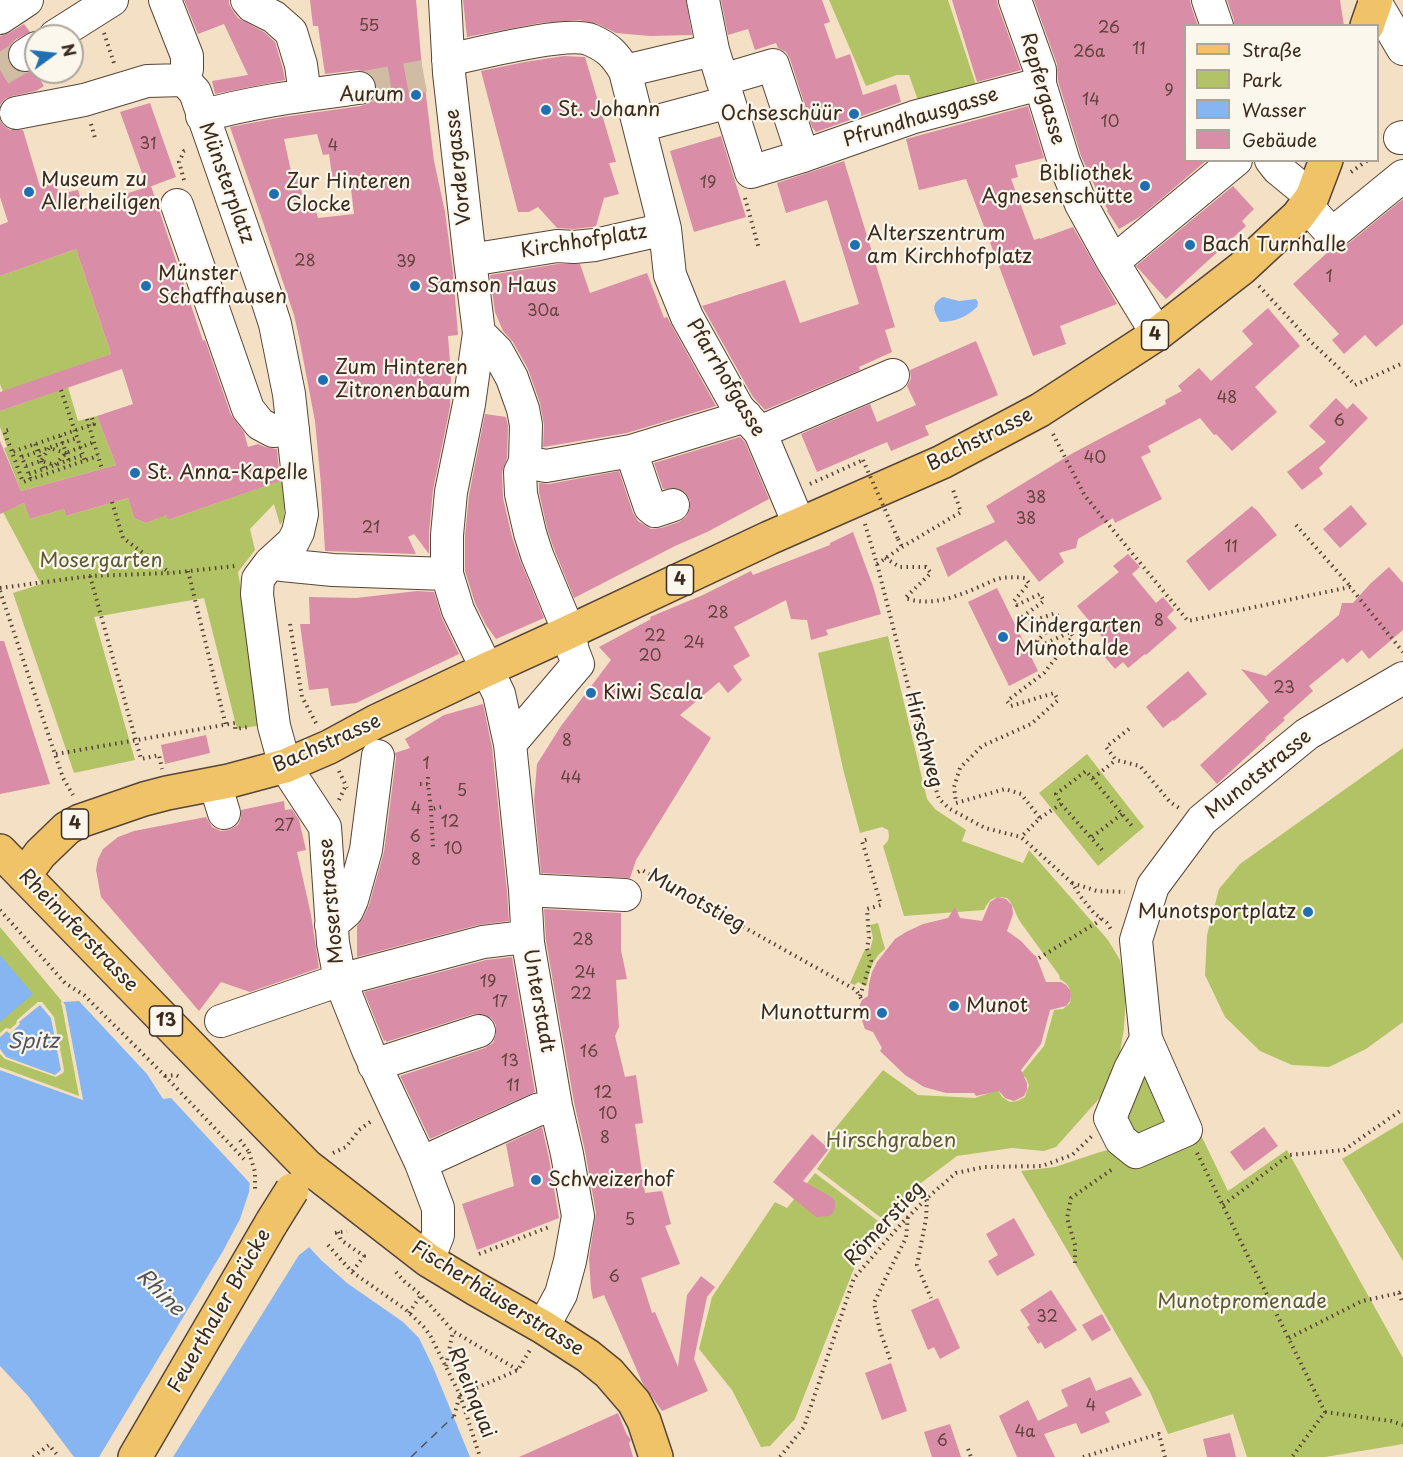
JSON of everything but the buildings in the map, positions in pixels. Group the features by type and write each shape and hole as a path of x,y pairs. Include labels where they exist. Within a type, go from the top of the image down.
{"main road":[{"name":"Bachstrasse","path":"24,876 40,854 67,828 144,799 167,793 220,798 329,747 375,722 799,524 942,462 1040,410 1157,334 1242,268 1298,216 1336,168"},
{"name":"Rheinuferstrasse","path":"0,851 300,1178"},
{"name":"Fischerhäuserstrasse","path":"300,1178 428,1260 588,1356 609,1373 634,1402 644,1421 656,1457"},
{"name":"Feuerthaler Brücke","path":"135,1457 300,1178"}],"street":[{"path":"0,18 27,0"},
{"path":"74,24 112,0"},
{"path":"16,113 84,100 147,81 184,80 187,56 165,0"},
{"name":"Vordergasse","path":"445,0 440,70 470,260 479,333 469,404 451,492 447,535 447,574 458,610 488,670"},
{"path":"639,126 725,91 773,65 803,156 751,172 725,91 713,50 703,0"},
{"name":"Repfergasse","path":"1015,0 1040,70 1040,84 1064,162 1081,204 1157,334"},
{"path":"1209,0 1216,24"},
{"path":"249,3 274,17 291,32 301,65 305,95"},
{"path":"1373,7 1403,49"},
{"path":"440,70 559,38 589,39 613,53 625,71 713,50"},
{"name":"Kirchhofplatz","path":"470,260 557,246 595,245 665,229 625,71"},
{"name":"Münsterplatz","path":"184,80 195,92 275,324 289,394 302,514"},
{"name":"Pfrundhausgasse","path":"803,156 914,117 1040,84"},
{"path":"202,116 232,108 359,88"},
{"path":"1120,273 1234,162"},
{"path":"1273,162 1309,201 1332,234 1403,176"},
{"path":"181,192 248,409 260,424 273,431 293,429"},
{"name":"Pfarrhofgasse","path":"665,229 670,275 687,317 738,408 753,424 799,524"},
{"path":"479,333 497,351 512,378 523,410 526,425 525,462 520,472 521,494 537,555 570,632 578,664 510,744"},
{"path":"525,462 546,466 631,451 753,424 893,375"},
{"path":"469,404 523,410"},
{"path":"631,451 650,507 656,511 674,505"},
{"name":"Moserstrasse","path":"302,514 293,542 270,562 258,579 257,594 274,726 285,766 325,827 331,925 340,980 374,1065 421,1163 438,1208 438,1235 428,1260"},
{"path":"270,562 333,570 447,574"},
{"name":"Unterstadt","path":"488,670 499,693 510,744 528,943 556,1106 578,1216 561,1294 543,1327"},
{"name":"Munotstrasse","path":"1146,1039 1137,940 1153,886 1202,820 1307,734 1403,678"},
{"path":"331,925 347,911 352,900 366,850 377,771"},
{"name":"Munotstieg","path":"525,890 625,895"},
{"path":"221,1021 340,980 483,942 525,937 528,943"},
{"path":"374,1065 479,1031"},
{"path":"1146,1039 1186,1130 1136,1152 1121,1140 1110,1118 1130,1069 1146,1039"},
{"path":"421,1163 537,1110 556,1106"}],"path":[{"path":"179,162 181,192"},
{"path":"1336,168 1360,162"},
{"path":"751,172 743,188 759,249"},
{"path":"1254,282 1355,385 1403,363"},
{"path":"63,389 85,461"},
{"path":"87,419 87,426 102,469"},
{"path":"12,452 87,426"},
{"path":"8,430 4,431 23,482 99,456"},
{"path":"1051,430 1084,496 1188,621 1350,587"},
{"path":"60,436 70,466"},
{"path":"22,457 77,438"},
{"path":"46,441 49,448"},
{"path":"55,465 66,453 94,442"},
{"path":"35,444 45,474"},
{"path":"49,448 66,453"},
{"path":"41,461 49,448"},
{"path":"20,450 31,480"},
{"path":"29,474 83,455"},
{"path":"814,482 864,460 902,547"},
{"path":"26,466 41,461 55,465"},
{"path":"55,465 57,470"},
{"path":"877,564 961,512 950,482"},
{"path":"112,502 123,538 171,573"},
{"path":"1296,525 1403,652"},
{"name":"Hirschweg","path":"866,526 939,799 951,809 985,828 1021,837 1072,883 1094,913"},
{"path":"885,558 900,567 926,567 931,573 905,598 916,602 930,602 953,597 998,579 1025,578 1029,582 1014,601 1017,605 1040,594 1044,601 1023,617 1026,623 1056,613 1059,618 1037,641 1040,646 1070,632 1074,636 1044,673 1007,701 1011,706 1054,693 1058,700 1031,724 982,746 960,768 954,787 956,803"},
{"path":"87,819 63,778 0,590 90,576 171,573 270,562"},
{"path":"188,571 226,726"},
{"path":"90,576 141,759 155,756"},
{"path":"56,754 235,723 235,729"},
{"path":"1129,729 1106,747 1116,760 1140,766 1170,802"},
{"path":"1093,778 1116,760"},
{"path":"1102,850 1056,794 1086,771 1132,826"},
{"path":"428,777 433,848"},
{"path":"420,784 428,784"},
{"path":"951,809 956,803 1005,789 1020,794 1040,818"},
{"path":"1021,837 1040,818 1062,804"},
{"path":"431,809 441,807"},
{"path":"1092,837 1122,814"},
{"name":"Munotstieg","path":"625,895 632,875 642,870 856,990 861,998 871,961 867,948 869,934 867,909 880,905 862,841 869,839"},
{"path":"1072,883 1097,891 1128,892"},
{"path":"0,910 65,983 84,995 244,1159"},
{"path":"1039,958 1101,919"},
{"path":"346,1147 359,1130 395,1108"},
{"path":"1223,1205 1289,1155 1344,1149 1403,1109"},
{"name":"Römerstieg","path":"780,1457 804,1427 854,1278 908,1217 956,1173 984,1167 1042,1166 1072,1155 1110,1118"},
{"path":"1186,1130 1325,1412"},
{"path":"249,1152 255,1172 255,1192"},
{"path":"1075,1263 1075,1245 1067,1218 1071,1198 1136,1152"},
{"path":"927,1198 926,1219 917,1265 932,1298"},
{"path":"479,1254 578,1216"},
{"path":"890,1359 880,1331 874,1303 906,1238 908,1217"},
{"path":"347,1231 336,1233 341,1240 364,1256 352,1272"},
{"name":"Rheinquai","path":"328,1245 352,1272 409,1312 432,1337 460,1395 480,1457"},
{"path":"390,1266 453,1331 518,1370"},
{"path":"1289,1338 1362,1301 1401,1291 1403,1304"},
{"path":"409,1312 420,1295"},
{"path":"454,1416 460,1395 518,1370 543,1327"},
{"path":"446,1367 453,1331"},
{"path":"1325,1412 1391,1421 1403,1425"},
{"path":"1292,1457 1325,1412"},
{"path":"1083,1457 1159,1434 1165,1457"},
{"path":"33,1457 49,1445 59,1457"},
{"path":"968,1449 971,1457"}],"green space":[{"path":"829,0 948,0 977,88 919,103 909,75 897,75 866,86"},
{"path":"76,249 111,354 3,392 0,384 0,276"},
{"path":"68,387 78,421 97,416 116,465 21,491 4,448 7,447 0,427 0,411"},
{"name":"Mosergarten","path":"285,479 284,519 280,525 274,504 250,529 255,550 238,572 263,725 237,729 204,598 94,617 135,760 74,773 13,593 41,584 3,512 24,503 30,519 64,509 66,516 128,498 134,518 146,523 158,518 164,506 168,520"},
{"name":"Hirschgraben","path":"888,636 927,799 935,809 966,830 962,841 1023,863 1029,850 1108,940 1120,960 1126,994 1124,1028 1118,1065 1106,1091 1056,1147 1044,1151 1012,1148 957,1156 921,1183 884,1220 817,1169 831,1149 824,1142 883,1070 918,1095 975,1098 998,1090 1002,1097 1010,1102 1017,1101 1025,1097 1029,1085 1021,1074 1044,1046 1054,1010 1063,1009 1070,1003 1071,995 1070,989 1060,979 1021,923 1007,898 993,899 984,910 904,916 883,846 887,843 888,830 882,827 860,833 843,769 818,653"},
{"name":"Munotsportplatz","path":"1403,748 1403,1022 1366,1049 1329,1067 1292,1065 1260,1051 1225,1017 1205,975 1207,935 1219,889 1240,864"},
{"path":"1087,754 1144,827 1098,866 1039,793"},
{"path":"878,923 885,949 872,965 867,985 858,982 855,985 850,983 865,949 870,950 873,938 870,925"},
{"path":"0,927 65,1005 83,1100 0,1070"},
{"path":"1145,1075 1166,1115 1159,1130 1138,1137 1124,1119"},
{"path":"1403,1122 1403,1261 1342,1159"},
{"name":"Munotpromenade","path":"1196,1125 1228,1191 1287,1150 1403,1358 1403,1444 1325,1457 1247,1457 1233,1414 1168,1434 1150,1392 1021,1171 1055,1167"},
{"path":"815,1173 882,1224 855,1266 795,1419 770,1446 761,1447 732,1390 699,1349 712,1297 775,1202 787,1208"}],"water":[{"path":"943,297 959,301 976,299 977,307 960,318 940,322 934,308 936,302"},
{"path":"0,955 33,994 0,1022"},
{"name":"Rhine","path":"79,1001 147,1074 163,1099 171,1098 321,1260 347,1283 403,1322 419,1338 470,1457 74,1457 28,1396 0,1366 0,1070 83,1100 63,1002"},
{"name":"Spitz","path":"40,1004 51,1017 61,1070 55,1075 6,1057 0,1049 0,1037 8,1031 9,1033"}],"pier":[{"path":"62,1000 65,1005 83,1100 0,1070 0,1067 79,1096"},
{"path":"38,1002 42,1002 54,1017 64,1070 56,1077 5,1059 0,1054 0,1049 6,1057 55,1075 61,1070 51,1018 40,1005 19,1022 20,1024 10,1034 7,1031 0,1037 0,1033 6,1028 10,1029"},
{"path":"250,1179 312,1245 299,1255 173,1457 99,1457 223,1251 240,1219 249,1192"}],"ferry route":[{"path":"411,1457 454,1416"}],"tunnel":[{"path":"0,70 24,56"},
{"path":"359,88 424,76"}],"place":[{"name":"Aurum","path":"416,95"},
{"name":"St. Johann","path":"546,110"},
{"name":"Ochseschüür","path":"854,114"},
{"name":"Bibliothek Agnesenschütte","path":"1145,186"},
{"name":"Museum zu Allerheiligen","path":"29,192"},
{"name":"Zur Hinteren Glocke","path":"274,194"},
{"name":"Alterszentrum am Kirchhofplatz","path":"855,245"},
{"name":"Bach Turnhalle","path":"1190,245"},
{"name":"Münster Schaffhausen","path":"146,286"},
{"name":"Samson Haus","path":"415,286"},
{"name":"Zum Hinteren Zitronenbaum","path":"323,380"},
{"name":"St. Anna-Kapelle","path":"135,473"},
{"name":"Kindergarten Munothalde","path":"1003,637"},
{"name":"Kiwi Scala","path":"591,693"},
{"name":"Munotsportplatz","path":"1308,912"},
{"name":"Munot","path":"954,1006"},
{"name":"Munotturm","path":"882,1013"},
{"name":"Schweizerhof","path":"536,1180"}]}
